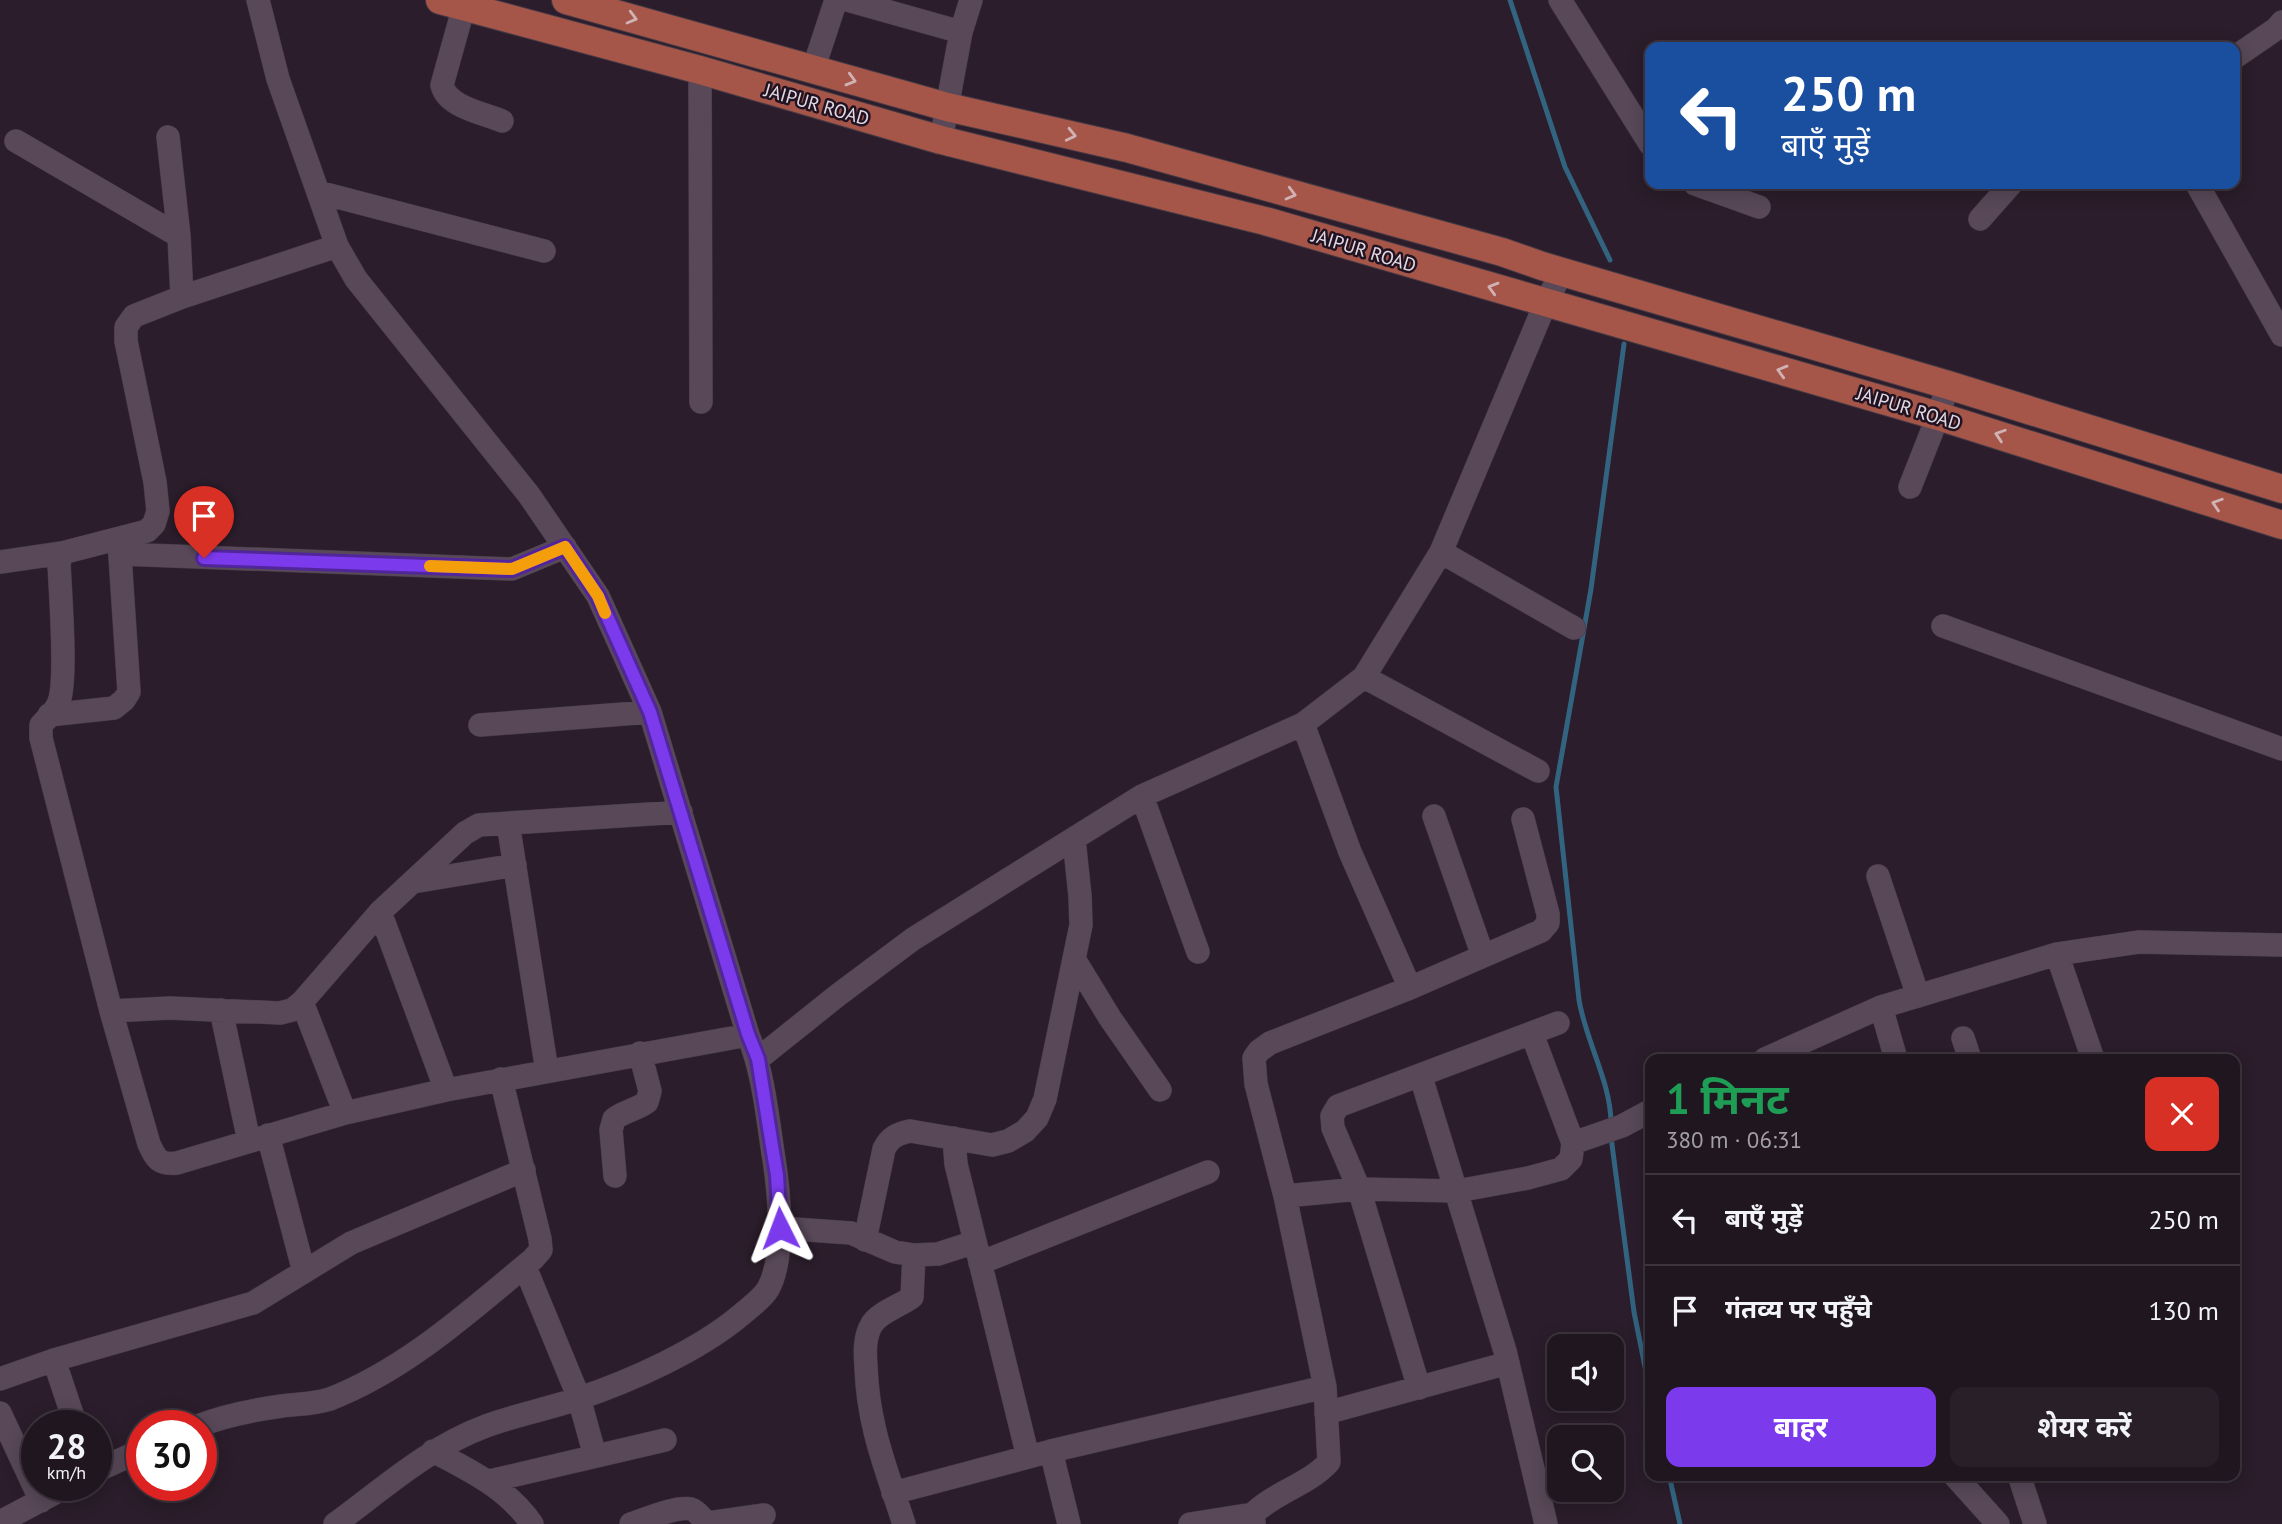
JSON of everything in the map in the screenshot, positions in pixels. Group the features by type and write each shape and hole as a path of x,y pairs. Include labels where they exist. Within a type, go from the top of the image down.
{"main road":[{"name":"JAIPUR ROAD","path":"566,0 947,107 1139,152 1502,252 1948,385 2282,489"},
{"name":"JAIPUR ROAD","path":"452,3 700,70 941,140 1250,217 1938,416 2282,525"}],"street":[{"path":"258,0 278,79 337,246 356,279 528,495 598,596 650,712 748,1034 758,1059 777,1175 780,1228 778,1258 768,1289 727,1326 677,1357 579,1398 485,1427 433,1451 335,1524"},
{"path":"813,69 836,0"},
{"path":"846,0 961,32"},
{"path":"941,140 961,32 971,0"},
{"path":"1560,0 1645,136"},
{"path":"452,3 442,85 444,94 451,100 502,121"},
{"path":"2240,54 2282,22"},
{"path":"700,70 701,402"},
{"path":"168,137 179,236 182,297"},
{"path":"16,141 179,236"},
{"path":"1709,189 1759,207"},
{"path":"1980,219 2007,189"},
{"path":"2200,189 2282,335"},
{"path":"318,192 544,251"},
{"path":"120,546 154,524 158,511 155,482 126,341 126,327 134,316 182,297 337,246"},
{"path":"758,1059 913,939 1074,839 1147,810 1303,724 1364,677 1441,552 1519,372 1546,302 1562,272"},
{"path":"1910,487 1948,385"},
{"path":"0,562 120,546 512,569 565,547"},
{"path":"49,715 114,708 129,692 120,546"},
{"path":"1441,552 1574,628"},
{"path":"62,554 59,563 61,690 59,704 41,725 41,738 111,1012 155,1158 166,1164 177,1163 345,1113 446,1090 748,1034"},
{"path":"1944,626 2282,749"},
{"path":"1364,677 1538,771"},
{"path":"480,725 650,712"},
{"path":"1303,724 1350,852 1410,988"},
{"path":"1147,810 1198,952"},
{"path":"111,1012 170,1008 281,1013 292,1010 380,912 465,833 479,825 681,812"},
{"path":"1434,816 1483,956"},
{"path":"1190,1524 1254,1519 1262,1506 1320,1472 1329,1461 1325,1387 1285,1196 1256,1084 1254,1058 1270,1042 1410,988 1541,931 1548,923 1543,891 1524,819"},
{"path":"508,823 548,1071"},
{"path":"865,1240 884,1149 898,1133 910,1131 992,1144 1008,1141 1025,1131 1037,1118 1045,1099 1081,925 1074,839"},
{"path":"413,882 515,865"},
{"path":"1878,876 1918,996"},
{"path":"380,912 446,1090"},
{"path":"1776,1054 1881,1007 2057,954 2139,942 2282,945"},
{"path":"2057,954 2090,1054"},
{"path":"1074,959 1110,1018 1160,1090"},
{"path":"302,1002 345,1113"},
{"path":"1881,1007 1895,1054"},
{"path":"221,1010 259,1138 304,1272"},
{"path":"1419,1388 1359,1189 1333,1128 1332,1116 1338,1106 1421,1077 1558,1023"},
{"path":"1285,1196 1359,1189 1457,1191 1561,1169 1571,1159 1573,1143 1532,1034"},
{"path":"615,1176 611,1130 614,1119 622,1113 638,1109 647,1102 650,1091 640,1054"},
{"path":"1421,1077 1508,1363 1546,1524"},
{"path":"217,1419 250,1410 327,1400 354,1387 427,1345 525,1267 541,1250 501,1079"},
{"path":"1573,1143 1622,1126 1645,1114"},
{"path":"954,1138 956,1164 1028,1457"},
{"path":"0,1379 54,1360 253,1303 351,1243 524,1170"},
{"path":"780,1228 851,1233 895,1252 914,1255 977,1253 1208,1172"},
{"path":"901,1523 894,1493 875,1439 867,1393 866,1339 873,1323 912,1297 914,1255"},
{"path":"525,1267 579,1398 595,1456"},
{"path":"54,1360 71,1410"},
{"path":"1326,1413 1508,1363"},
{"path":"894,1493 1051,1451 1325,1387"},
{"path":"0,1413 21,1458"},
{"path":"489,1481 665,1440"},
{"path":"433,1451 489,1481 525,1514 532,1524"},
{"path":"1051,1451 1069,1524"},
{"path":"1959,1481 1998,1524"},
{"path":"2021,1481 2035,1524"},
{"path":"0,1522 41,1501"},
{"path":"631,1524 665,1512 691,1509 708,1523 764,1515"}],"waterway":[{"path":"1510,0 1565,167 1610,260"},
{"path":"1611,1124 1603,1077 1579,1000 1556,787 1591,589 1624,344"},
{"path":"1611,1137 1634,1312 1645,1367"},
{"path":"1670,1481 1680,1524"}],"slow traffic":[{"path":"430,566 512,569 565,547 598,596 605,613"}],"route":[{"path":"204,558 512,569 565,547 598,596 650,712 748,1034 758,1059 777,1175 780,1228"}]}
